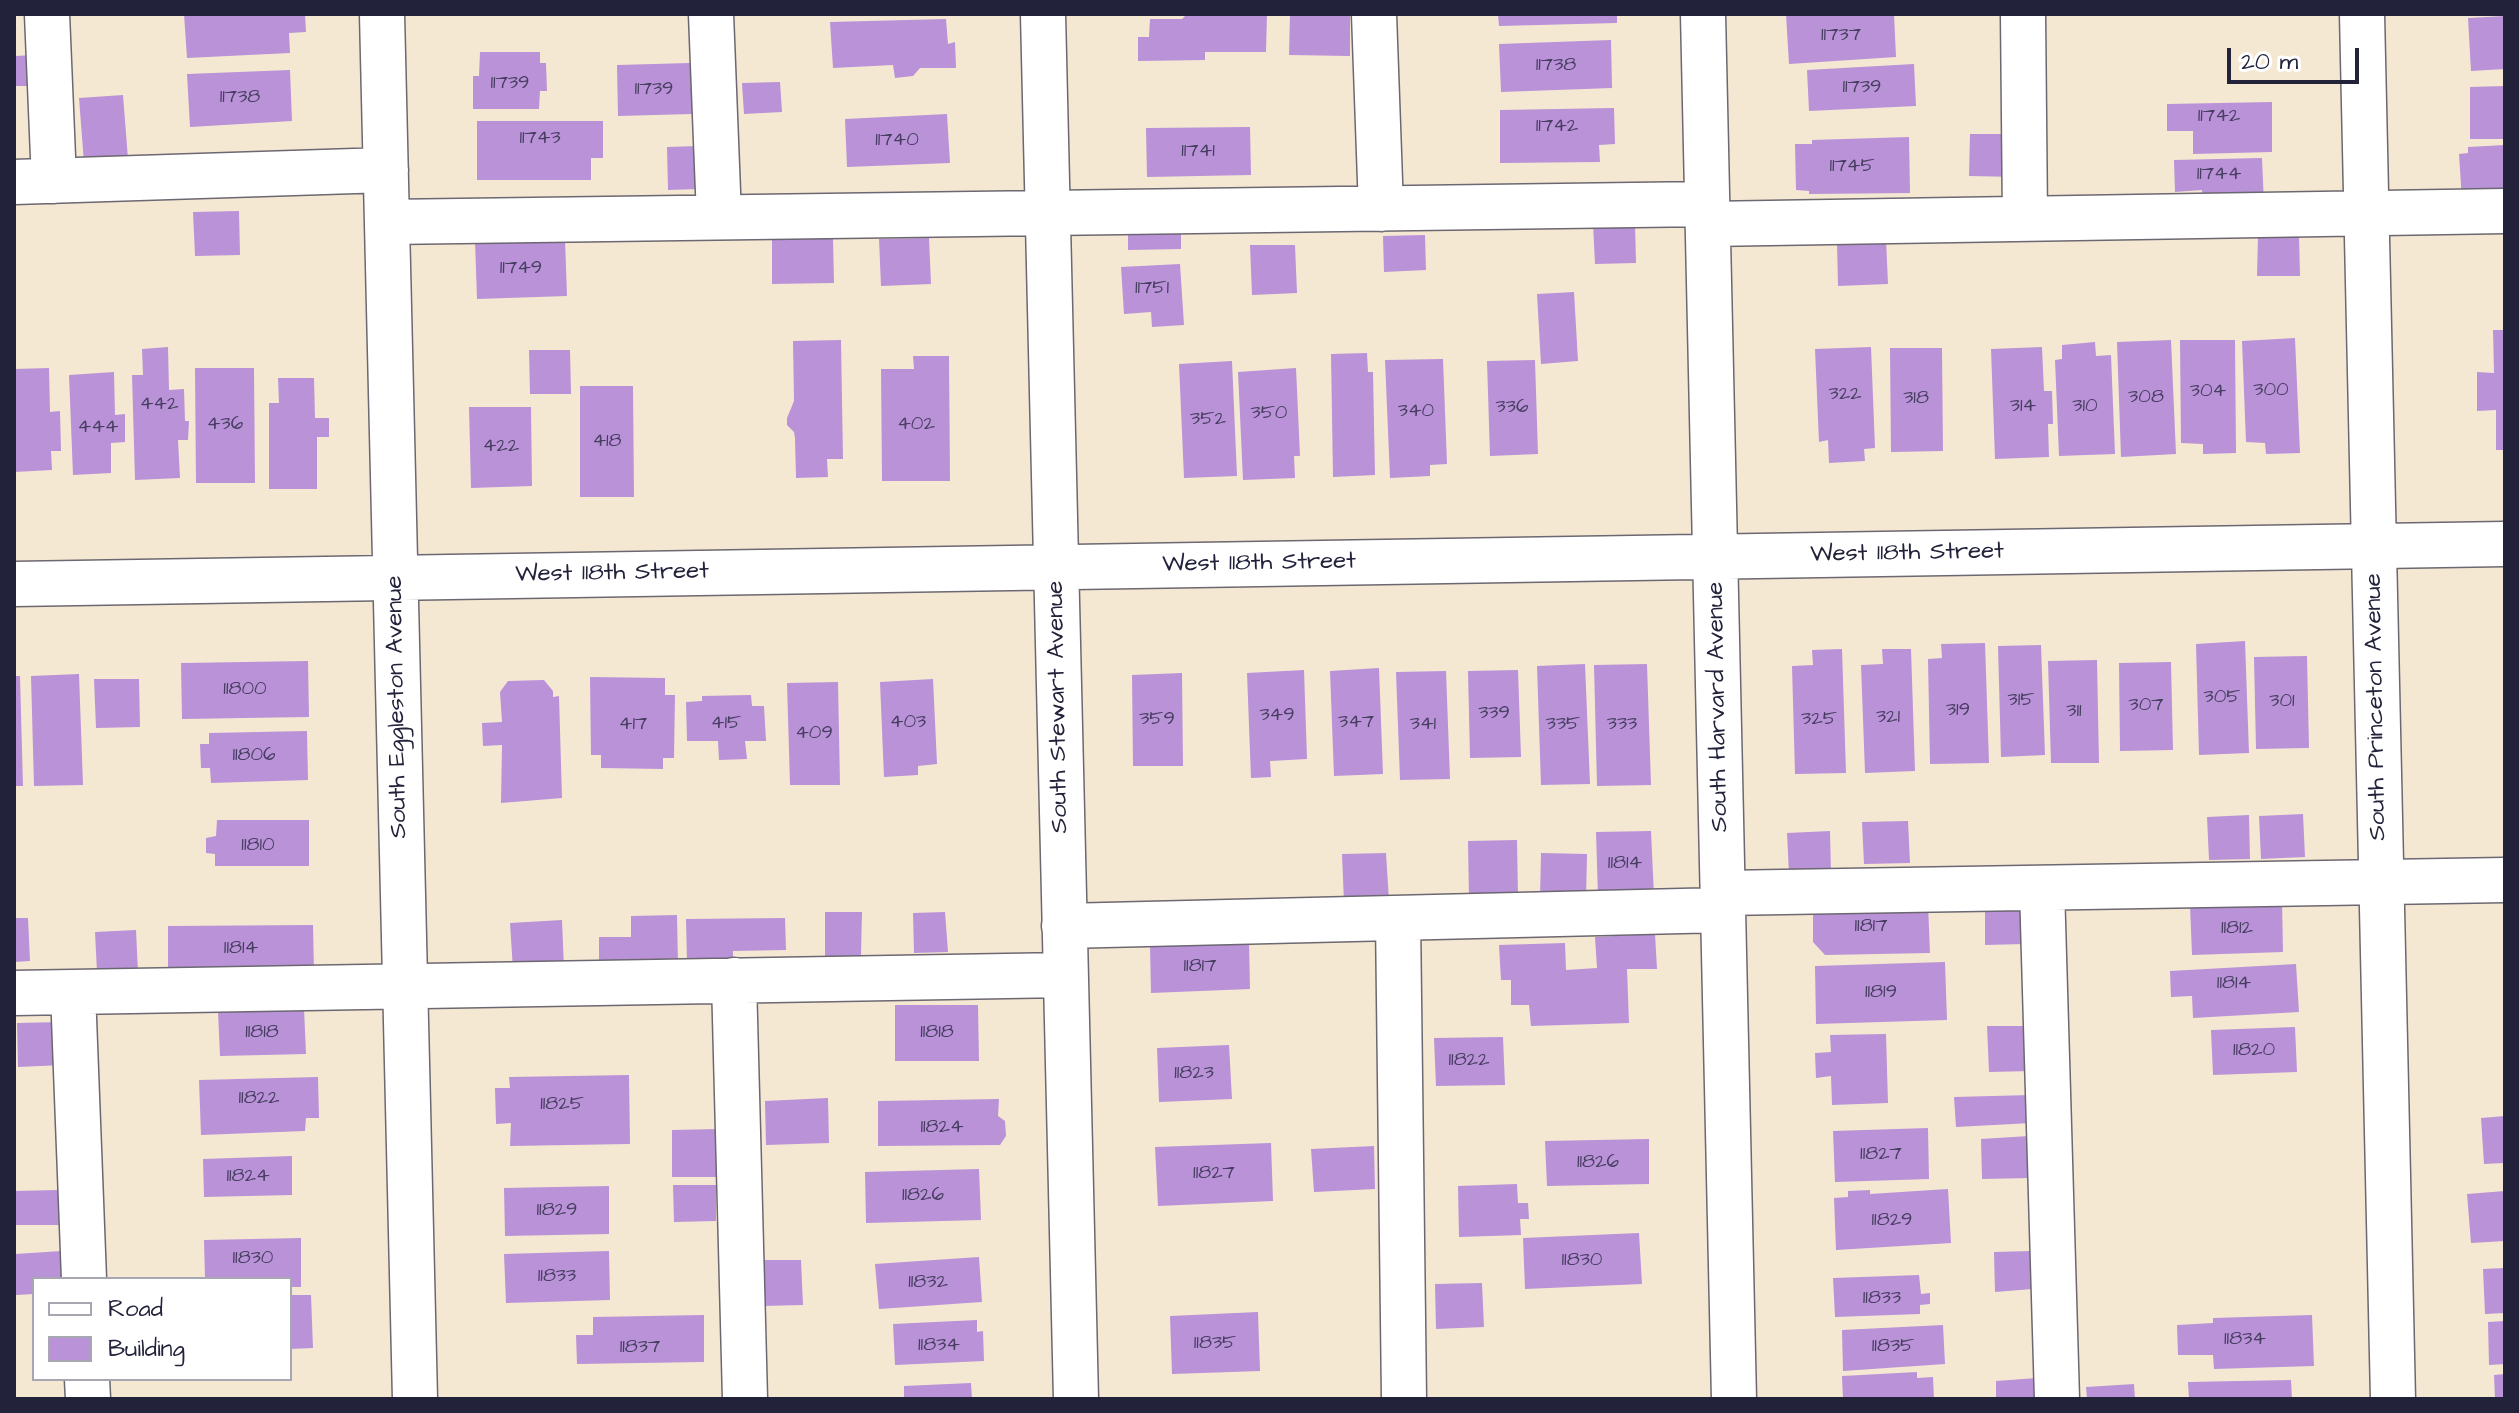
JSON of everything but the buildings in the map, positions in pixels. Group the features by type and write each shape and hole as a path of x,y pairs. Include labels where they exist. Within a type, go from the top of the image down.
{"street":[{"path":"47,14 34,182 386,170"},
{"name":"South Eggleston Avenue","path":"382,14 415,1399"},
{"path":"711,14 719,217"},
{"name":"South Stewart Avenue","path":"1043,14 1076,1399"},
{"path":"1374,14 1381,209"},
{"name":"South Harvard Avenue","path":"1703,14 1734,1399"},
{"path":"2023,14 2025,219"},
{"name":"South Princeton Avenue","path":"2362,14 2393,1399"},
{"path":"387,222 1381,209 2025,219 2505,211"},
{"name":"West 118th Street","path":"14,584 2505,544"},
{"path":"1064,926 1398,918 2042,888 2505,880"},
{"path":"2042,888 2057,1399"},
{"path":"1398,918 1404,1399"},
{"path":"14,993 1065,975"},
{"path":"734,980 745,1399"},
{"path":"73,992 84,1277"}]}
